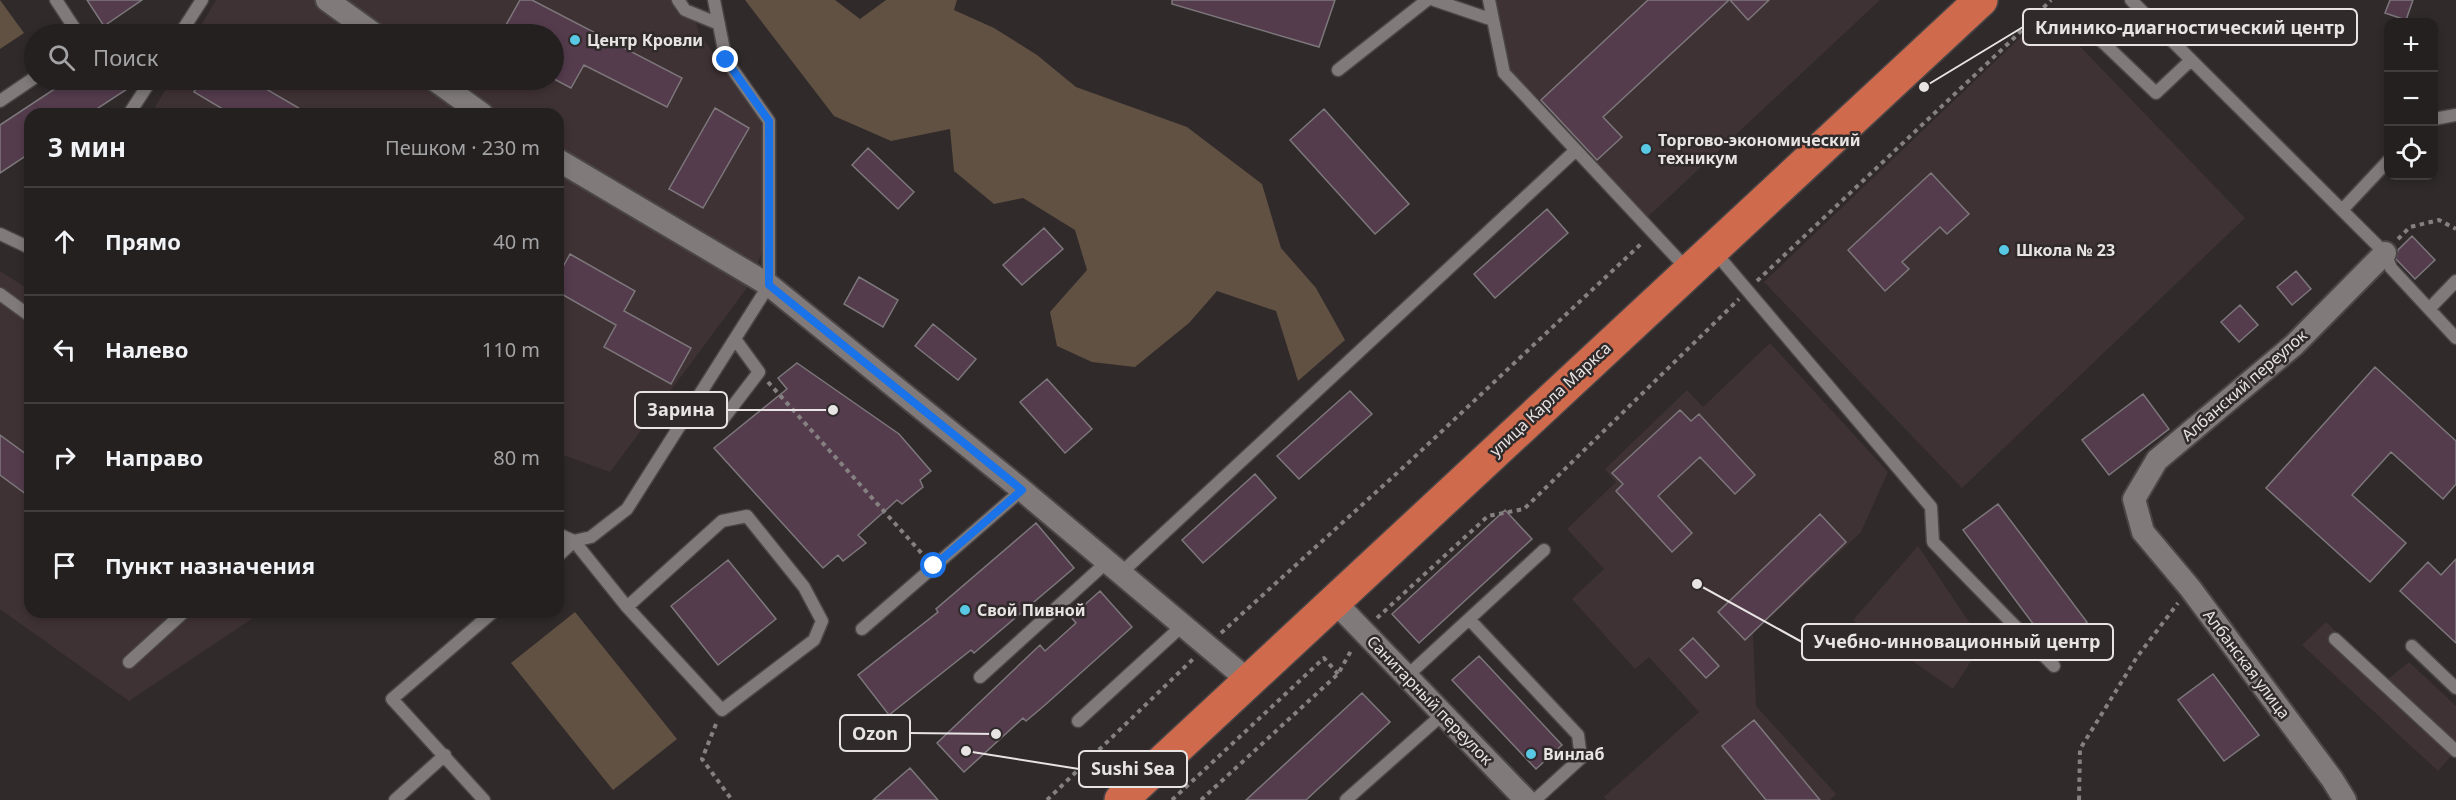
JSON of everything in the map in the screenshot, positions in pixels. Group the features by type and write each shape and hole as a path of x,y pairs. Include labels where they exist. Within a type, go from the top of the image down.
{"highway":[{"name":"улица Карла Маркса","path":"1121,800 1688,270 1981,0"}],"street":[{"path":"327,0 360,24"},
{"path":"449,90 474,108"},
{"path":"564,164 769,285 1022,490 1249,681"},
{"name":"Албанский переулок","path":"2143,532 2134,499 2157,460 2294,345 2385,253"},
{"name":"Албанская улица","path":"2143,532 2190,588 2332,779 2345,800"},
{"name":"Санитарный переулок","path":"1334,601 1526,800"}],"lane":[{"path":"56,0 70,24"},
{"path":"186,24 202,0"},
{"path":"678,0 686,10 719,24"},
{"path":"564,550 574,541 591,537 627,509 769,285 769,121 726,60 714,0"},
{"path":"1338,69 1427,0"},
{"path":"1434,0 1493,20"},
{"path":"1489,0 1504,73 1688,270"},
{"path":"2131,0 2385,253 2391,268 2456,338"},
{"path":"2091,31 2156,93 2191,60"},
{"path":"0,101 24,85"},
{"path":"133,108 145,90"},
{"path":"2438,118 2456,116"},
{"path":"980,677 1114,567 1576,150"},
{"path":"2342,210 2384,164"},
{"path":"0,234 24,245"},
{"path":"1712,248 1931,507 1933,542 2054,666"},
{"path":"2429,309 2456,281"},
{"path":"0,294 24,312"},
{"path":"694,403 711,419 718,422 723,419 759,372 735,339"},
{"path":"862,629 1022,490"},
{"path":"564,537 574,541 627,607 722,710 814,640 822,621 804,587 747,516 722,521 627,607"},
{"path":"1407,676 1544,550"},
{"path":"129,662 177,618"},
{"path":"484,800 392,699 486,618"},
{"path":"1469,620 1578,735 1581,758 1535,800"},
{"path":"1078,721 1183,625"},
{"path":"2335,639 2456,751"},
{"path":"2412,646 2456,688"},
{"path":"1346,800 1443,714"},
{"path":"396,800 445,755"}],"path":[{"path":"1201,800 1338,674 1363,630 1488,516 1524,509 1748,290 2014,38 2051,0"},
{"path":"2385,253 2410,227 2439,220 2456,229"},
{"path":"1047,800 1207,646 1407,464 1642,243"},
{"path":"759,372 934,566"},
{"path":"2079,800 2080,749 2137,657 2190,588"},
{"path":"1172,800 1324,658 1338,674"},
{"path":"722,710 702,759 732,800"}],"shaded area":[{"path":"0,0 24,33 0,49"},
{"path":"216,0 688,0 699,33 761,120 768,237 749,285 610,472 564,455 564,108 155,108 165,90 564,90 564,24 202,24"},
{"path":"745,0 835,0 860,19 886,0 957,0 954,10 994,28 1037,55 1076,87 1187,127 1262,184 1281,248 1316,288 1345,340 1298,381 1276,311 1217,291 1189,323 1135,367 1092,362 1057,346 1050,312 1087,270 1075,230 1023,198 994,204 954,171 950,129 891,141 834,116"},
{"name":"Торгово-экономический техникум","path":"1498,0 1880,0 1639,225 1504,73 1496,3"},
{"name":"Школа № 23","path":"2047,12 2245,218 1962,488 1764,282"},
{"path":"0,271 24,286 24,618 253,618 129,701 0,609"},
{"path":"1770,343 1888,472 1861,532 1753,634 1756,706 1836,794 1830,800 1607,800 1604,797 1699,712 1649,657 1635,669 1572,599 1604,569 1567,529 1616,482 1605,469 1687,390 1703,407"},
{"path":"1918,546 1983,643 1953,689 1853,620"},
{"path":"575,612 677,739 613,790 511,663"},
{"path":"2326,622 2387,680 2409,662 2456,706 2456,750 2438,771 2302,645"}],"building":[{"path":"87,0 142,0 107,24 103,24"},
{"path":"520,0 532,0 682,78 667,107 584,65 571,88 564,84 564,24 507,24"},
{"path":"1172,0 1335,0 1319,47 1172,4"},
{"path":"1648,0 1729,0 1603,117 1622,137 1597,160 1541,100"},
{"path":"1730,0 1769,0 1748,20"},
{"path":"2390,0 2413,0 2407,18 2385,13"},
{"path":"53,90 126,90 98,108 26,108"},
{"path":"195,90 268,90 299,108 221,108 194,92"},
{"path":"715,108 749,128 703,208 669,189"},
{"path":"24,109 24,157 0,173 0,125"},
{"path":"1324,109 1409,204 1375,234 1290,140"},
{"path":"868,148 914,192 898,209 852,165"},
{"path":"1931,173 1969,214 1947,234 1940,227 1902,262 1909,269 1885,291 1848,250"},
{"path":"1547,209 1568,233 1495,298 1474,274"},
{"path":"1044,228 1063,249 1022,285 1003,265"},
{"path":"2412,236 2435,260 2415,279 2396,259 2398,250"},
{"path":"570,254 635,291 624,311 691,348 671,384 604,347 616,325 564,295 564,265"},
{"path":"2296,271 2311,289 2292,305 2277,287"},
{"path":"859,277 898,300 883,327 844,304"},
{"path":"2240,305 2258,325 2239,342 2221,322"},
{"path":"933,324 976,359 958,380 915,346"},
{"path":"797,363 899,434 931,471 920,480 923,487 902,504 897,500 858,535 866,543 843,561 838,555 823,568 714,448 787,389 778,378"},
{"path":"2375,367 2456,441 2456,484 2443,499 2391,452 2352,495 2406,543 2370,582 2266,488"},
{"path":"1047,379 1092,429 1065,453 1020,402"},
{"path":"1350,391 1372,414 1299,479 1277,456"},
{"path":"2143,394 2169,429 2109,475 2082,440"},
{"path":"1680,410 1691,421 1699,414 1755,475 1735,494 1700,457 1658,496 1692,533 1672,552 1616,491 1623,484 1612,473"},
{"path":"0,435 24,453 24,493 0,475"},
{"path":"1255,474 1276,498 1203,563 1182,540"},
{"path":"1998,504 2087,622 2052,649 1963,530"},
{"path":"1505,510 1532,539 1419,643 1392,614"},
{"path":"1820,514 1846,542 1745,640 1718,612"},
{"path":"1036,523 1074,568 974,653 971,650 889,715 858,675 938,612 936,609"},
{"path":"2456,559 2456,643 2400,591 2428,562 2441,575"},
{"path":"728,560 776,619 718,665 671,606"},
{"path":"1100,591 1132,627 1026,721 1023,718 964,772 937,743 1040,645 1045,651 1076,623 1071,617"},
{"path":"1693,638 1719,666 1706,678 1680,650"},
{"path":"1479,656 1562,745 1536,769 1452,680"},
{"path":"2213,674 2259,735 2224,761 2178,700"},
{"path":"1362,693 1390,722 1306,800 1246,800"},
{"path":"1754,720 1820,800 1766,800 1722,746"},
{"path":"910,768 938,800 873,800"}],"place":[{"name":"Центр Кровли","path":"575,40"},
{"name":"Клинико-диагностический центр","path":"1924,87"},
{"name":"Торгово-экономический техникум","path":"1646,149"},
{"name":"Школа № 23","path":"2004,250"},
{"name":"Зарина","path":"833,410"},
{"name":"Учебно-инновационный центр","path":"1697,584"},
{"name":"Свой Пивной","path":"965,610"},
{"name":"Ozon","path":"996,734"},
{"name":"Sushi Sea","path":"966,751"},
{"name":"Винлаб","path":"1531,754"}],"route":[{"path":"726,60 769,121 769,285 1022,490 934,566"}]}
